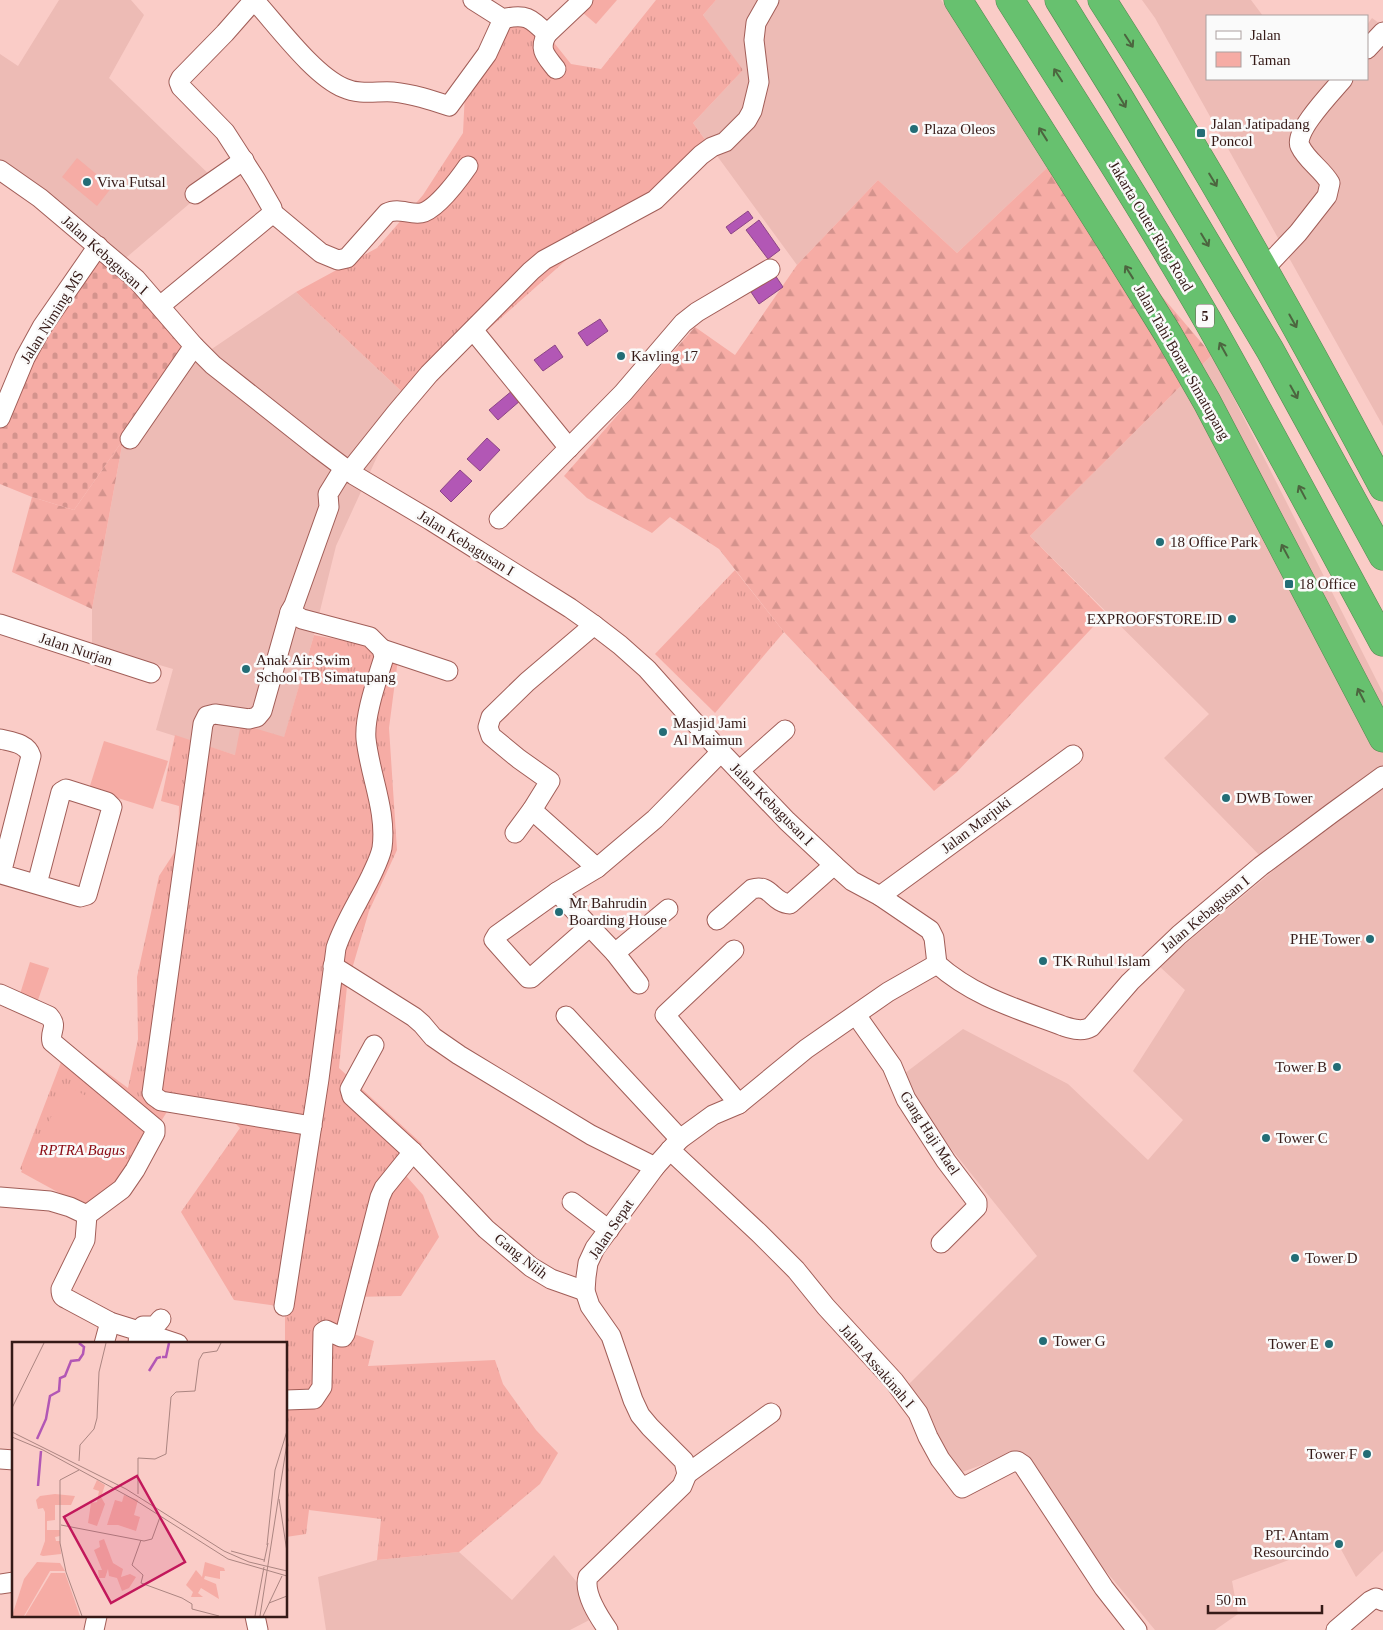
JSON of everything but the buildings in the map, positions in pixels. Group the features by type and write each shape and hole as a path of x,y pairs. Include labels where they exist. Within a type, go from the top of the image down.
{"highway":[{"name":"Jalan Tahi Bonar Simatupang","path":"958,0 1168,334 1207,402 1383,738"},
{"name":"Jakarta Outer Ring Road","path":"1010,0 1097,137 1207,319 1383,642"},
{"path":"1059,0 1120,97 1270,350 1383,556"},
{"path":"1102,0 1215,183 1383,487"}],"street":[{"path":"468,166 454,186 428,210 421,213 398,210 387,213 347,258 338,260 321,254 273,213 272,208 244,160 225,132 181,87 179,82 254,0 312,65 328,79 344,88 357,92 403,93 449,106 487,54 503,19"},
{"path":"472,0 503,19 516,16 528,18 548,34"},
{"path":"556,69 545,54 542,42 583,0"},
{"path":"312,1126 161,1101 152,1093 202,724 207,716 215,714 249,719 257,718 262,711 290,612 329,507 328,494 429,374 544,260 656,200 700,155 712,147 725,142 747,120 757,96 759,82 754,40 756,23 769,0"},
{"path":"1368,48 1383,32"},
{"path":"1264,269 1298,233 1327,196 1330,183 1324,173 1298,144 1299,136 1342,80"},
{"path":"195,194 244,160"},
{"name":"Jalan Kebagusan I","path":"0,170 40,198 136,279 213,365 318,448 347,470 430,520 594,625 647,669 721,752 787,821 834,865 852,881 880,896 930,930 934,938 937,964 952,978 974,991 1063,1026 1078,1030 1091,1027 1136,975 1179,935 1267,861 1383,776"},
{"path":"160,306 273,213"},
{"name":"Jalan Niming MS","path":"0,418 18,374 38,335 98,246"},
{"path":"499,519 623,393 683,323 697,312 770,269"},
{"path":"473,330 569,448"},
{"path":"130,439 194,346"},
{"path":"290,612 302,619 370,637 382,649 448,672"},
{"name":"Jalan Nurjan","path":"0,624 151,673"},
{"path":"515,833 550,781 491,736 488,727 491,717 527,682 594,625"},
{"path":"284,1306 312,1126 333,966 341,933 377,863 381,849 383,834 381,810 370,766 366,737 370,708 384,657 382,649"},
{"path":"739,770 785,730"},
{"path":"0,739 24,746 31,756 1,876 37,884 80,897 87,895 113,810 107,802 66,789 61,792 37,884"},
{"path":"589,926 533,977 528,978 494,940 494,937 557,892 597,868 655,819 721,752"},
{"name":"Jalan Marjuki","path":"880,896 1073,755"},
{"path":"532,810 597,868"},
{"path":"717,920 752,889 759,887 764,888 784,904 790,904 834,865"},
{"path":"557,892 615,953 639,984"},
{"path":"615,953 668,909"},
{"path":"734,950 665,1015 739,1104"},
{"name":"Jalan Sepat","path":"585,1291 588,1263 595,1248 655,1167 675,1145 713,1115 739,1104 806,1049 888,992 937,964"},
{"path":"333,966 414,1017 433,1037 467,1060 591,1135 655,1167"},
{"path":"0,994 49,1016 54,1025 51,1037 52,1042 155,1128 155,1133 127,1183 115,1195 87,1216 85,1240 61,1293 63,1297 139,1338 165,1342"},
{"name":"Gang Haji Mael","path":"856,1015 892,1066 906,1099 946,1161 977,1202 977,1207 941,1243"},
{"path":"566,1016 675,1145"},
{"name":"Gang Niih","path":"374,1045 350,1089 352,1096 413,1152 486,1229 532,1267 551,1279 585,1291"},
{"name":"Jalan Assakinah I","path":"675,1145 796,1270 826,1307 894,1382 918,1413 940,1459 962,1488 1014,1461 1023,1465 1104,1588 1137,1630"},
{"path":"288,1400 314,1399 319,1393 322,1387 323,1332 326,1330 341,1337 345,1334 380,1198 384,1188 413,1152"},
{"path":"0,1197 50,1201 70,1207 87,1216"},
{"path":"572,1202 608,1230"},
{"path":"585,1291 590,1306 611,1336 640,1415 684,1461 687,1474"},
{"path":"139,1338 143,1326 155,1326 161,1318"},
{"path":"105,1342 110,1322"},
{"path":"608,1630 595,1610 587,1586 588,1577 682,1486 687,1474 771,1414"},
{"path":"1336,1630 1370,1601 1376,1598 1383,1601"}],"shaded area":[{"path":"59,0 131,0 144,15 109,78 216,181 114,268 0,167 0,54 18,66"},
{"path":"716,0 941,0 1050,165 957,253 878,180 797,265 693,123 742,71 703,15"},
{"path":"1142,0 1251,0 1262,15 1206,15 1206,80 1368,80 1368,24 1372,18 1383,26 1383,426 1155,18"},
{"path":"748,211 753,218 731,234 726,227"},
{"path":"759,220 780,250 768,259 746,230"},
{"path":"775,275 783,287 759,304 751,292"},
{"path":"296,292 416,405 382,446 336,546 314,635 284,738 235,755 156,730 173,669 92,645 92,609 123,440 197,359"},
{"path":"600,319 608,331 587,346 578,333"},
{"path":"555,345 563,357 543,371 534,360"},
{"path":"1212,355 1383,693 1383,1551 1356,1577 1337,1542 1232,1581 1238,1614 1215,1630 1155,1630 1009,1455 954,1475 906,1387 1037,1256 896,1080 963,1029 1068,1084 1148,1160 1183,1120 1133,1071 1185,990 1159,966 1274,870 1164,758 1209,714 1030,536"},
{"path":"513,390 521,400 498,420 489,410"},
{"path":"487,438 500,450 480,471 467,459"},
{"path":"460,470 472,481 451,502 440,491"},
{"path":"459,1552 512,1600 554,1555 603,1613 570,1630 326,1630 318,1577 377,1560"}],"green space":[{"path":"593,0 617,0 596,24 582,12"},
{"path":"656,0 716,0 703,15 743,70 693,123 709,145 582,246 457,357 416,405 296,292 377,248 423,195 463,133 465,92 515,21 543,29 571,64 601,69"},
{"name":"Viva Futsal","path":"77,158 112,187 97,206 62,177"},
{"path":"1050,165 1212,355 1030,536 1106,613 957,772 934,791 784,632 719,549 670,517 652,533 587,498 564,476 695,327 735,355 797,265 878,180 957,253"},
{"path":"87,246 151,298 197,359 123,440 74,510 32,497 0,484 0,429 13,394"},
{"path":"123,440 92,609 12,572 32,497 74,510"},
{"path":"735,570 784,632 715,713 655,654"},
{"path":"314,635 399,651 389,728 397,850 369,911 347,986 339,1068 422,1144 401,1170 423,1195 439,1237 401,1296 352,1297 348,1332 374,1341 368,1366 495,1360 503,1384 536,1430 558,1453 540,1484 459,1552 377,1560 381,1519 309,1510 306,1534 288,1537 288,1342 285,1342 285,1307 234,1300 181,1212 240,1128 226,1114 170,1107 106,1209 20,1169 68,1044 128,1088 138,1039 137,977 159,876 178,847 179,806 161,801 175,735 235,755 241,724 284,737"},
{"path":"104,741 168,761 153,809 89,789"},
{"path":"30,962 49,968 38,1000 20,994"},
{"name":"RPTRA Bagus","path":"68,1086 143,1127 96,1213 21,1172"}],"place":[{"name":"Plaza Oleos","path":"914,129"},
{"name":"Jalan Jatipadang Poncol","path":"1201,133"},
{"name":"Viva Futsal","path":"87,182"},
{"name":"Kavling 17","path":"621,356"},
{"name":"18 Office Park","path":"1160,542"},
{"name":"18 Office","path":"1289,584"},
{"name":"EXPROOFSTORE.ID","path":"1232,619"},
{"name":"Anak Air Swim School TB Simatupang","path":"246,669"},
{"name":"Masjid Jami Al Maimun","path":"663,732"},
{"name":"DWB Tower","path":"1226,798"},
{"name":"Mr Bahrudin Boarding House","path":"559,912"},
{"name":"PHE Tower","path":"1370,939"},
{"name":"TK Ruhul Islam","path":"1043,961"},
{"name":"Tower B","path":"1337,1067"},
{"name":"Tower C","path":"1266,1138"},
{"name":"Tower D","path":"1295,1258"},
{"name":"Tower G","path":"1043,1341"},
{"name":"Tower E","path":"1329,1344"},
{"name":"Tower F","path":"1367,1454"},
{"name":"PT. Antam Resourcindo","path":"1339,1544"}]}
